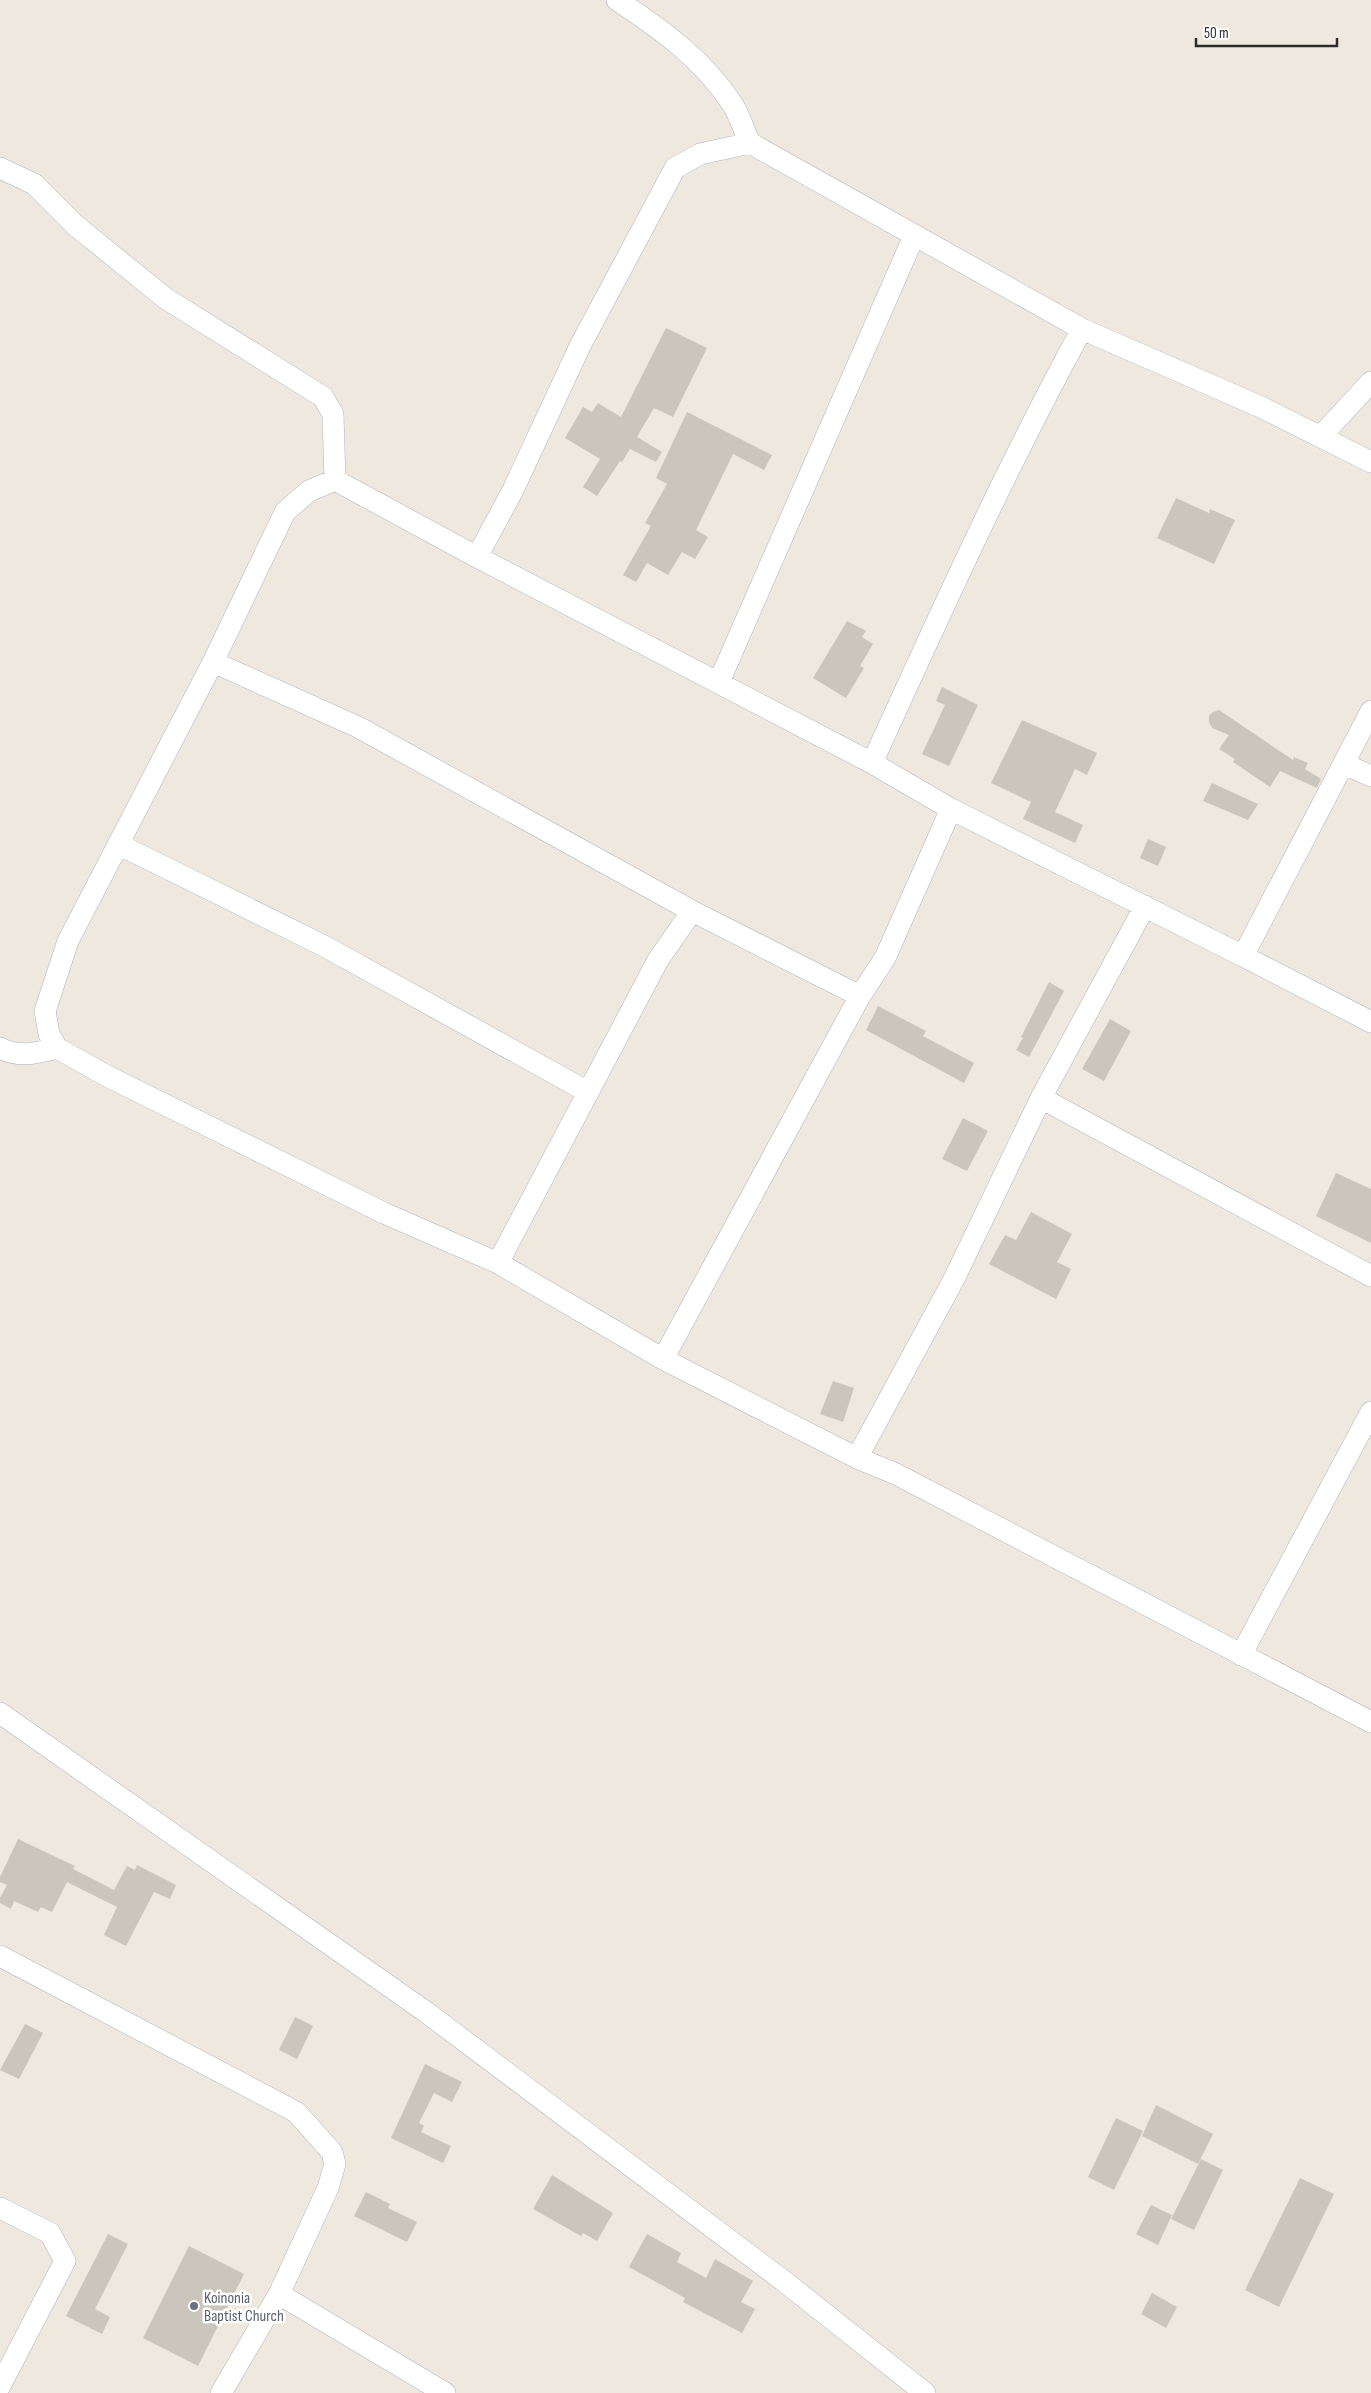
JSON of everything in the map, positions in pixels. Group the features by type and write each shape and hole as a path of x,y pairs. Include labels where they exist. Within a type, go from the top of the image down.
{"street":[{"path":"617,0 650,22 702,64 734,106 750,143 1082,329 1261,407 1371,462"},
{"path":"477,557 513,490 580,346 675,168 700,154 750,143"},
{"path":"0,168 34,184 75,225 165,298 323,397 332,414 335,480"},
{"path":"719,682 914,236"},
{"path":"872,763 963,563 1044,397 1082,329"},
{"path":"1321,436 1371,382"},
{"path":"335,480 477,557 872,763 951,809 1371,1022"},
{"path":"335,480 308,491 284,512 213,662 68,941 45,1011 49,1034 57,1048 107,1076 384,1213 498,1262 663,1360 857,1458 896,1474 1371,1722"},
{"path":"213,662 358,727 692,911 860,996"},
{"path":"1243,956 1371,711"},
{"path":"1344,764 1371,776"},
{"path":"663,1360 860,996 885,958 951,809"},
{"path":"118,844 326,947 588,1092"},
{"path":"857,1458 954,1279 1041,1098 1145,906"},
{"path":"498,1262 658,960 692,911"},
{"path":"0,1048 9,1053 27,1055 57,1048"},
{"path":"1041,1098 1371,1276"},
{"path":"1241,1655 1371,1412"},
{"path":"0,1713 426,2012 785,2282 925,2393"},
{"path":"0,1956 296,2112 332,2152 335,2164 328,2188 278,2294 221,2393"},
{"path":"0,2208 50,2233 64,2261 0,2386"},
{"path":"278,2294 445,2393"}],"building":[{"path":"666,328 707,348 673,417 654,408 637,437 662,452 656,462 630,449 597,496 583,487 600,459 565,438 583,407 592,412 598,403 621,417"},
{"path":"687,412 772,455 764,470 733,454 696,530 708,537 695,559 682,552 668,575 647,563 636,582 623,575 651,526 645,523 667,484 656,478"},
{"path":"1176,498 1209,513 1210,509 1235,520 1214,564 1157,538"},
{"path":"847,621 866,631 862,637 873,644 860,666 864,668 846,698 813,678"},
{"path":"942,687 978,705 949,766 922,754 945,705 936,701"},
{"path":"1219,710 1293,760 1294,757 1308,763 1305,769 1321,779 1317,788 1280,771 1270,787 1233,762 1235,759 1219,749 1229,735 1212,728 1209,722 1209,716"},
{"path":"1022,720 1097,753 1087,775 1075,769 1055,812 1083,825 1075,843 1023,819 1031,802 991,783"},
{"path":"1212,783 1258,804 1248,820 1203,801"},
{"path":"1148,839 1166,847 1158,866 1140,858"},
{"path":"1049,982 1064,991 1029,1057 1016,1050"},
{"path":"878,1006 926,1031 923,1036 974,1063 964,1083 866,1030"},
{"path":"1110,1019 1131,1031 1104,1081 1082,1069"},
{"path":"963,1118 988,1131 967,1171 942,1159"},
{"path":"1336,1173 1371,1189 1371,1243 1316,1216"},
{"path":"1031,1212 1072,1234 1057,1262 1071,1269 1056,1299 989,1264 1005,1235 1016,1240"},
{"path":"833,1381 854,1388 843,1422 820,1414"},
{"path":"18,1839 75,1866 73,1869 114,1890 127,1866 135,1870 137,1865 176,1885 170,1899 154,1892 126,1946 104,1935 117,1907 67,1882 52,1912 41,1907 38,1912 14,1901 11,1909 0,1903 0,1898 7,1885 0,1882 0,1877"},
{"path":"295,2017 313,2026 297,2059 279,2050"},
{"path":"25,2024 43,2033 19,2079 0,2070"},
{"path":"425,2064 462,2082 452,2102 434,2093 419,2123 424,2126 421,2132 451,2146 443,2163 391,2138"},
{"path":"1156,2105 1213,2134 1198,2164 1142,2136"},
{"path":"1116,2118 1143,2131 1114,2190 1088,2177"},
{"path":"1201,2159 1223,2170 1194,2230 1171,2219"},
{"path":"552,2175 613,2213 597,2241 583,2233 581,2236 533,2209"},
{"path":"1300,2178 1334,2194 1279,2307 1245,2290"},
{"path":"366,2192 390,2204 388,2208 417,2222 407,2242 354,2216"},
{"path":"1151,2205 1172,2215 1158,2245 1136,2234"},
{"path":"108,2234 128,2244 95,2309 110,2317 102,2334 66,2316"},
{"path":"647,2234 681,2253 677,2262 706,2278 715,2259 753,2281 741,2302 755,2309 742,2333 683,2302 685,2298 629,2267"},
{"name":"Koinonia Baptist Church","path":"189,2246 244,2274 198,2366 143,2338"},
{"path":"1152,2293 1177,2307 1166,2328 1141,2314"}],"place":[{"name":"Koinonia Baptist Church","path":"194,2306"}]}
